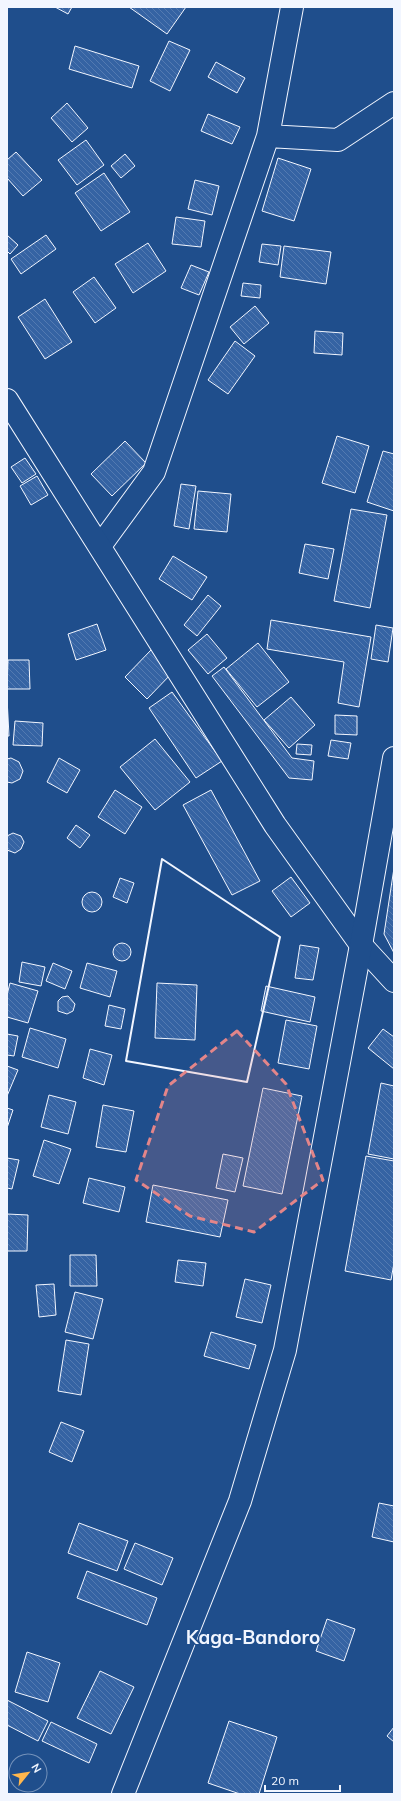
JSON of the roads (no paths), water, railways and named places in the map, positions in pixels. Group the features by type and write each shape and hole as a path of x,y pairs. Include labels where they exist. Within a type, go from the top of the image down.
{"street":[{"path":"100,546 154,472 268,136 292,7"},
{"path":"268,136 338,140 394,103"},
{"path":"7,400 276,825 361,946 394,981"},
{"path":"123,1794 240,1500 285,1350 361,946 394,758"}],"district":[{"name":"Kaga-Bandoro","path":"253,1637"}]}
